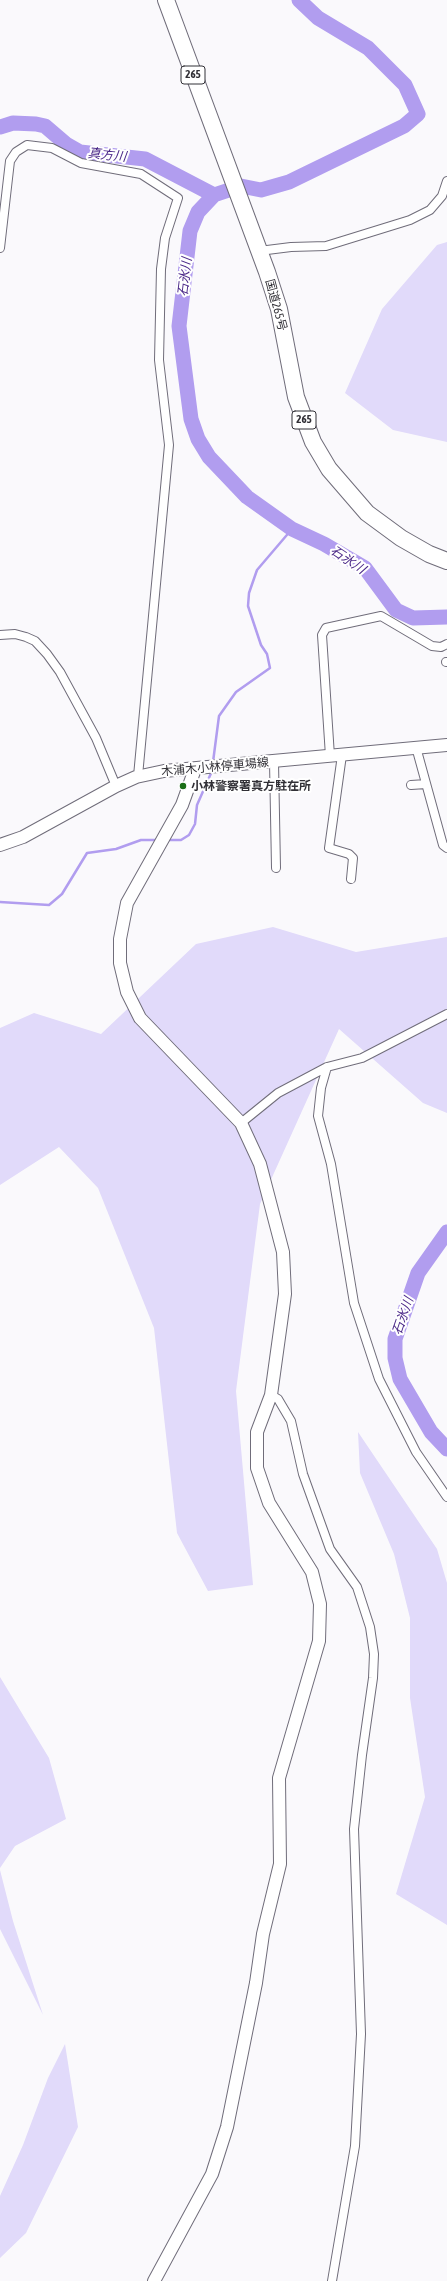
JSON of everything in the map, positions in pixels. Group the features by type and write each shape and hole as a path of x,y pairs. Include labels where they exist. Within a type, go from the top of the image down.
{"highway":[{"name":"国道265号","path":"166,0 279,309 296,397 313,442 329,468 367,513 401,538 429,554 447,561"}],"street":[{"path":"0,248 10,161 16,152 27,145 52,148 81,164 141,174 178,198 165,238 161,269 159,360 169,445 138,776"},
{"path":"259,252 291,247 326,246 410,220 430,210 442,196 447,181"},
{"path":"330,756 322,635 326,628 382,616 432,646 441,647 447,644"},
{"path":"0,635 15,634 26,637 34,641 47,654 60,672 96,738 116,786"},
{"name":"木浦木小林停車場線","path":"0,845 23,837 116,786 138,776 164,771 447,745"},
{"path":"416,748 443,845 447,848"},
{"path":"342,755 330,848 349,854 353,858 351,879"},
{"path":"274,762 276,868"},
{"path":"154,2281 212,2174 227,2127 256,1983 263,1934 280,1864 279,1778 319,1641 320,1604 312,1572 269,1504 257,1468 257,1432 271,1395 285,1294 283,1252 260,1164 241,1123 140,1018 127,992 120,963 120,939 127,903 182,805 195,769"},
{"path":"411,785 426,784"},
{"path":"241,1123 278,1093 327,1067 362,1058 447,1014"},
{"path":"327,1067 321,1088 318,1116 331,1164 354,1303 379,1379 416,1452 447,1497"},
{"path":"271,1395 278,1399 291,1421 303,1474 330,1549 357,1587 370,1627 374,1654 373,1678 362,1755 354,1829 361,2034 355,2146 332,2281"}],"shaded area":[{"path":"447,242 447,442 393,430 345,393 382,309 437,245"},
{"path":"273,927 356,952 447,937 447,1113 423,1103 339,1029 260,1204 236,1391 253,1585 208,1591 177,1533 154,1328 98,1188 59,1147 0,1185 0,1028 34,1013 101,1034 196,944"},
{"path":"358,1432 437,1549 447,1583 447,1925 396,1894 425,1797 410,1698 410,1618 394,1554 360,1473"},
{"path":"0,1677 49,1758 66,1819 15,1846 0,1868"},
{"path":"0,1870 13,1921 43,2015 0,1929"},
{"path":"65,2044 78,2127 26,2233 0,2258 0,2196 23,2145 48,2078"}],"waterway":[{"name":"石氷川","path":"299,0 318,18 368,48 405,85 418,114 404,126 289,182 261,190 241,186 214,195 198,212 190,231 179,326 191,419 198,439 209,457 247,497 292,529 324,544 365,568 396,610 413,618 447,617"},
{"name":"真方川","path":"0,127 13,123 45,126 66,144 80,152 145,159 214,195"},
{"path":"213,762 219,716 236,692 270,668 267,654 261,645 248,606 249,593 257,570 292,529"},
{"path":"166,840 181,840 189,835 195,824 197,805 212,771"},
{"path":"0,902 49,905 62,894 87,853 116,849 141,840 159,840"},
{"name":"石氷川","path":"447,1232 418,1273 395,1339 395,1358 400,1379 431,1432 447,1449"}],"place":[{"name":"小林警察署真方駐在所","path":"183,786"}]}
